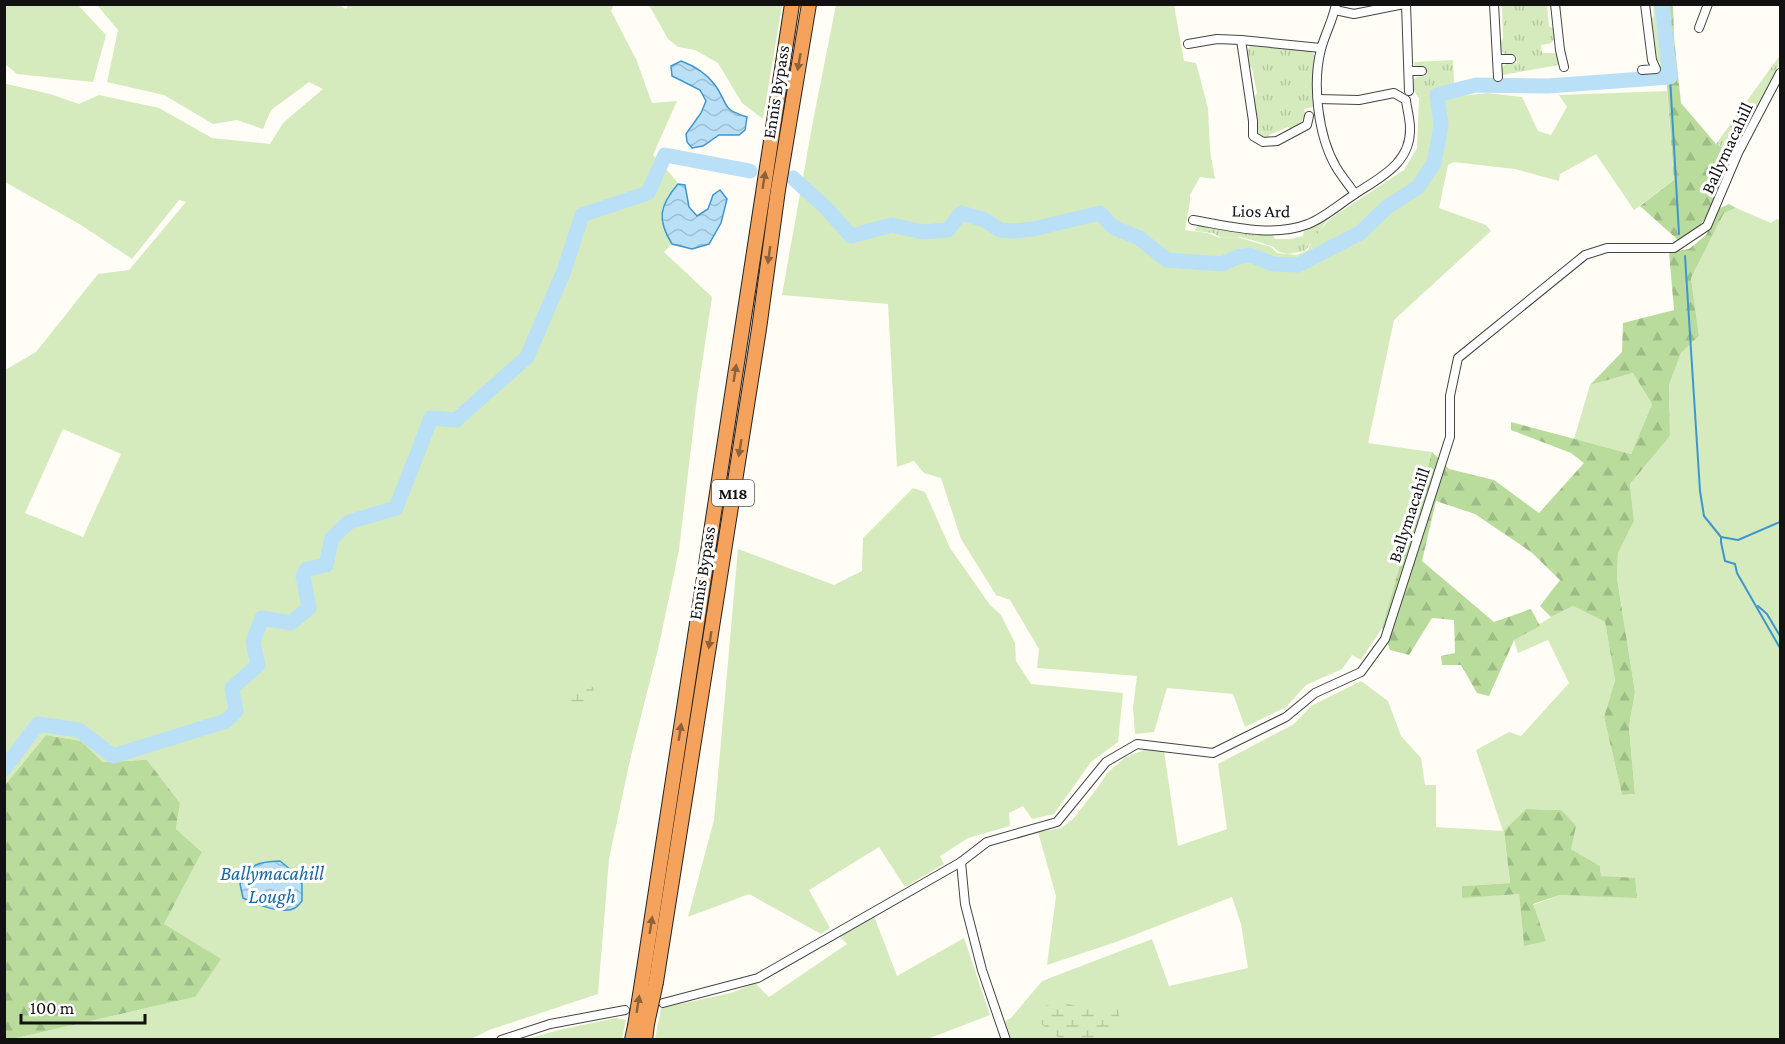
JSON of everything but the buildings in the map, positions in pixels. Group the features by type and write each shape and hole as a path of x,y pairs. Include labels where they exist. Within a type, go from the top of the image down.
{"highway":[{"name":"Ennis Bypass","path":"645,1040 638,1030 649,982 757,341 780,178 809,4"},
{"name":"Ennis Bypass","path":"649,982 790,9"}],"street":[{"path":"1355,194 1336,166 1324,136 1318,99 1317,76 1321,48 1336,7 1354,14 1405,4 1409,91"},
{"path":"1494,4 1498,77"},
{"path":"1555,4 1556,51 1564,67"},
{"path":"1642,70 1656,69 1652,60 1645,4"},
{"path":"1699,28 1708,4"},
{"path":"1188,44 1217,39 1321,48"},
{"path":"1241,40 1253,121 1253,136 1263,142 1277,141 1307,124 1309,116"},
{"path":"1497,59 1511,60"},
{"path":"1409,71 1422,71"},
{"name":"Ballymacahill","path":"663,1003 758,978 961,862 987,842 1057,822 1106,762 1137,744 1213,753 1286,717 1315,693 1360,672 1384,639 1450,437 1450,396 1458,358 1586,255 1607,248 1674,248 1707,226 1738,153 1780,73"},
{"name":"Lios Ard","path":"1193,220 1237,228 1290,229 1310,224 1396,166 1408,147 1410,128 1406,100 1394,93 1359,100 1318,99"},
{"path":"961,862 965,904 982,970 1006,1040"},
{"path":"501,1040 550,1024 625,1010"}],"green space":[{"path":"337,4 346,9 349,4 614,4 611,11 636,59 652,103 677,101 653,155 678,184 667,197 663,228 672,244 664,252 712,297 697,397 679,550 609,859 598,994 489,1030 471,1039 12,1039 195,997 164,924 202,852 176,829 180,803 147,760 103,762 81,741 46,735 5,785 5,370 36,352 98,274 129,270 186,202 179,200 132,259 81,225 5,182 4,82 79,104 99,95 159,108 212,138 270,144 283,123 323,89 309,82 271,110 263,129 237,120 213,124 164,95 107,82 118,30 97,5","holes":["63,429 121,454 83,537 25,513"]},
{"path":"4,5 78,5 106,35 93,82 17,74 5,64"},
{"path":"649,5 782,5 763,119 742,103 718,63 695,50 678,47 668,39"},
{"path":"836,5 1174,5 1184,61 1196,63 1208,108 1210,151 1215,179 1200,177 1190,195 1185,230 1207,233 1220,238 1237,237 1271,247 1277,253 1297,255 1308,250 1312,239 1331,218 1404,170 1417,148 1419,98 1444,87 1445,98 1487,93 1522,97 1538,131 1551,135 1567,107 1559,95 1667,91 1674,180 1634,210 1596,154 1560,174 1559,181 1515,169 1453,162 1448,165 1439,208 1486,225 1491,231 1394,320 1368,443 1432,452 1382,628 1361,660 1352,655 1342,669 1306,685 1286,707 1245,727 1233,694 1167,688 1154,732 1135,734 1133,708 1137,676 1037,668 1039,649 1010,600 996,595 961,539 941,478 924,473 914,461 897,467 888,304 782,295"},
{"path":"1502,5 1547,5 1549,26 1554,29 1555,38 1551,43 1541,45 1542,53 1555,53 1558,57 1558,65 1503,75 1501,70 1505,64 1517,63 1516,56 1502,52 1500,43 1503,38"},
{"path":"1653,5 1659,5 1664,74 1637,76 1637,74 1661,71 1660,62 1657,60 1651,19 1654,16"},
{"path":"1661,5 1673,5 1681,103 1716,144 1732,152 1714,203 1707,215 1690,234 1678,240 1640,206 1674,180"},
{"path":"1252,44 1308,50 1314,54 1316,60 1313,74 1313,107 1304,109 1305,116 1291,130 1288,127 1264,139 1257,134 1258,122 1253,99 1257,93 1252,68 1248,65 1247,59 1247,51"},
{"path":"1780,55 1768,90 1732,152 1716,144"},
{"path":"1453,60 1454,86 1444,87 1419,98 1413,88 1414,79 1427,76 1425,67 1415,66 1414,62"},
{"path":"1729,204 1736,208 1724,213 1691,278 1699,336 1681,353 1669,385 1670,436 1630,484 1634,521 1618,553 1617,578 1635,692 1629,727 1635,794 1622,795 1604,717 1615,680 1605,622 1573,606 1551,617 1540,606 1560,580 1531,552 1475,514 1436,501 1422,561 1494,622 1531,609 1540,626 1514,640 1489,696 1477,693 1461,665 1442,665 1441,656 1455,653 1454,620 1432,618 1409,655 1390,650 1382,628 1432,452 1449,469 1494,480 1539,513 1584,463 1571,453 1511,430 1511,422 1631,454 1652,404 1633,373 1590,385 1622,352 1623,323 1674,310 1669,252 1689,249 1706,235 1720,208"},
{"path":"1736,208 1771,223 1777,219 1780,220 1780,1039 1010,1040 1005,1021 1011,1018 1042,981 1152,939 1169,986 1248,968 1241,924 1232,897 1116,942 1047,965 1056,896 1038,832 1061,828 1073,819 1107,773 1126,757 1144,750 1164,751 1178,846 1227,829 1218,764 1294,724 1311,706 1361,681 1388,701 1401,736 1421,758 1425,785 1436,785 1436,827 1503,831 1476,750 1509,732 1521,736 1569,683 1548,640 1518,653 1514,640 1573,606 1605,622 1615,680 1604,717 1622,795 1635,794 1629,727 1635,692 1617,578 1618,553 1634,521 1630,484 1670,436 1669,385 1681,353 1699,336 1691,278 1724,213","holes":["1526,809 1561,810 1571,849 1600,866 1601,876 1637,897 1560,895 1533,905 1524,946 1519,894 1462,897 1462,886 1510,883 1504,832"]},
{"path":"1328,219 1305,251 1288,254 1279,252 1272,246 1241,237 1221,238 1213,233 1195,231 1196,227 1202,225 1272,233 1275,239 1290,239 1303,236 1304,230"},
{"path":"1633,373 1652,404 1631,454 1574,439 1590,385"},
{"path":"913,488 925,492 950,548 990,605 1001,615 1015,643 1016,661 1031,684 1123,693 1118,742 1091,762 1054,814 1032,819 1023,806 1009,813 1010,826 968,838 940,856 944,864 905,887 879,847 809,890 830,928 821,934 749,894 688,917 714,820 738,549 834,585 862,571 863,538"},
{"path":"585,682 594,688 590,701 580,709 570,705 568,699 575,687"},
{"path":"46,735 81,741 103,762 147,760 180,803 176,829 202,852 164,924 221,959 195,997 5,1039 5,785"},
{"path":"1526,809 1561,810 1576,826 1571,849 1600,866 1601,876 1635,878 1637,898 1560,895 1533,904 1546,941 1524,946 1519,894 1462,898 1462,886 1510,883 1504,831"},
{"path":"874,916 897,976 964,938 990,1015 930,1039 655,1039 661,1008 731,993 755,983 769,997 847,944 840,937"},
{"path":"1058,1001 1088,1008 1119,1006 1119,1019 1108,1032 1107,1039 1060,1039 1041,1024 1043,1007"},
{"path":"615,1018 626,1020 622,1039 527,1039 559,1030"}],"water":[{"path":"681,61 704,73 715,85 726,105 738,114 747,117 745,130 739,135 719,135 703,146 692,148 687,142 686,134 701,113 706,101 700,90 672,76 671,66"},
{"path":"678,184 685,185 689,207 697,216 708,209 713,195 720,190 727,199 721,223 709,244 692,249 672,244 667,235 662,213 667,199"},
{"name":"Ballymacahill Lough","path":"280,861 302,884 302,901 295,908 276,909 243,898 240,884 252,868 260,863"}],"waterway":[{"path":"793,178 826,208 851,236 892,225 922,232 948,230 961,213 985,220 1000,230 1014,231 1033,229 1100,213 1113,227 1139,238 1167,260 1222,264 1237,257 1250,255 1273,264 1298,265 1360,233 1387,207 1418,187 1434,163 1441,125 1437,95 1476,85 1548,86 1670,77 1662,4"},
{"path":"1670,77 1679,234"},
{"path":"4,769 38,724 79,730 113,756 226,721 236,711 232,688 258,665 253,642 262,618 291,623 309,608 303,576 307,569 326,565 332,538 349,522 396,508 431,418 456,420 527,357 564,271 582,215 648,193 665,155 750,171"},
{"path":"1685,256 1700,491 1704,516 1721,537 1725,561 1735,564 1737,573 1780,648"},
{"path":"1721,537 1738,540 1780,522"},
{"path":"1758,606 1767,614 1780,636"}]}
